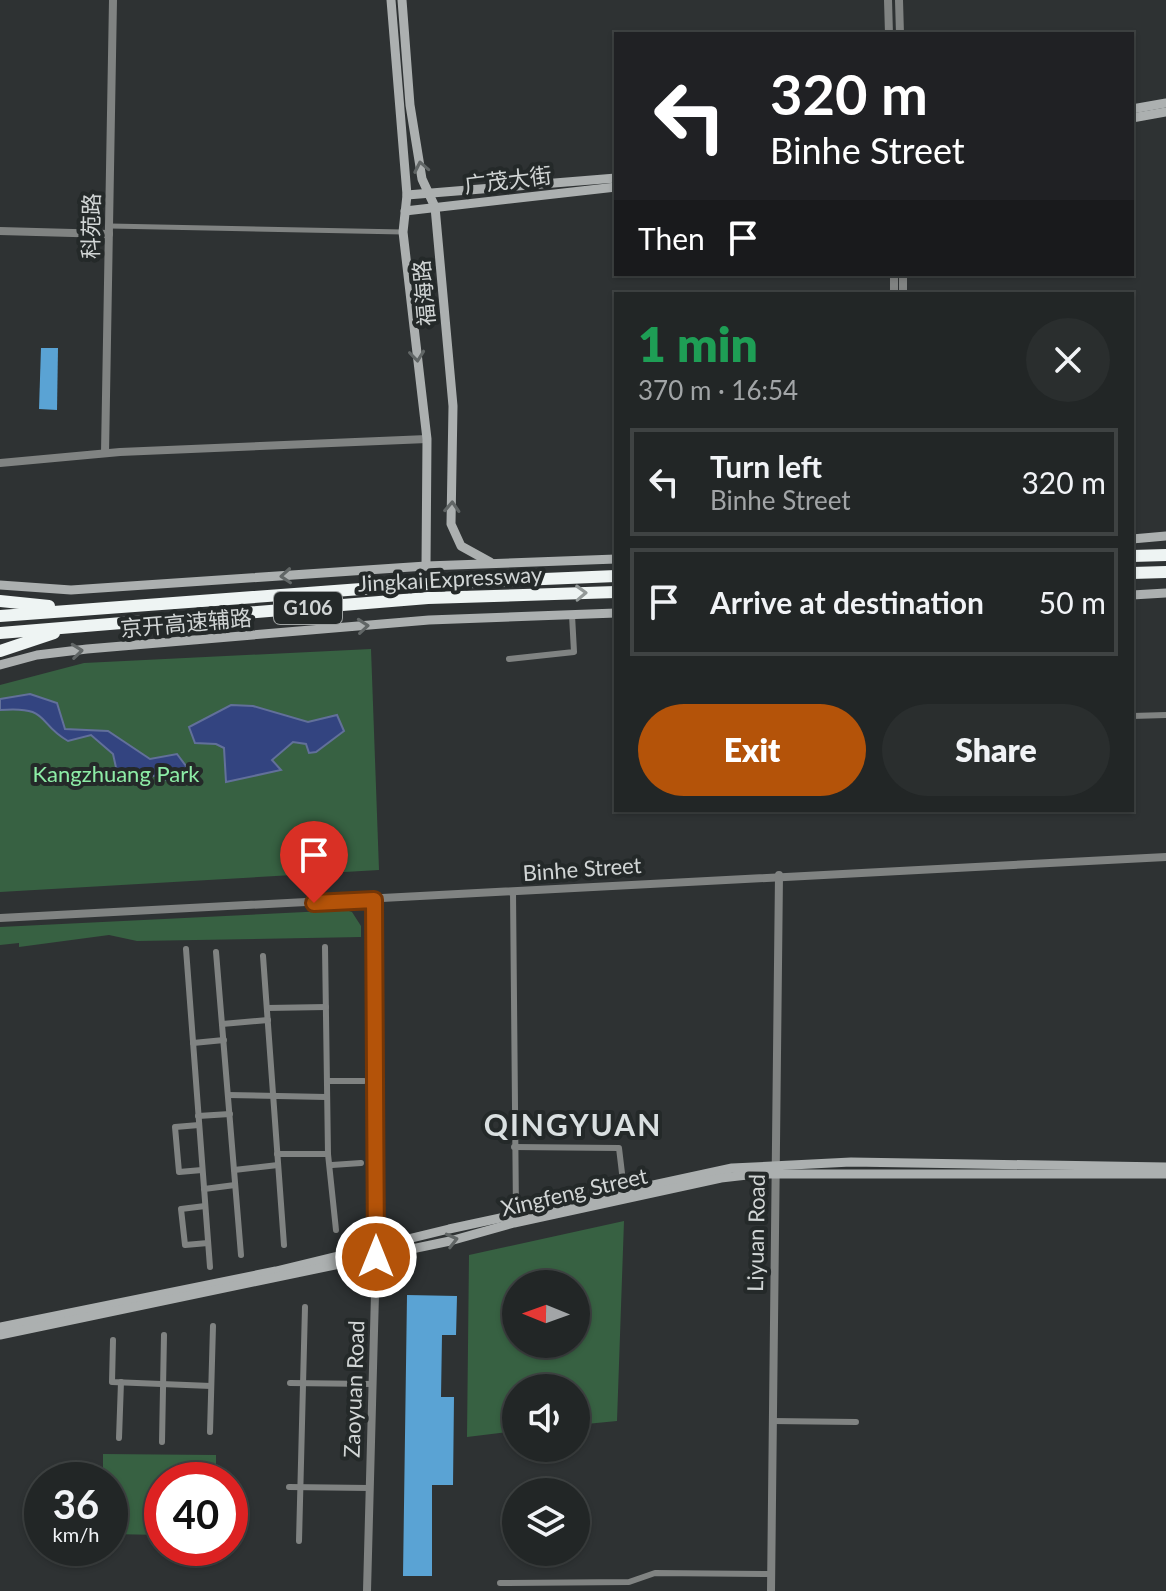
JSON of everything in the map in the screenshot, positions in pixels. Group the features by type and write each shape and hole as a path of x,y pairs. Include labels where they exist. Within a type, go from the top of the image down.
{"highway":[{"path":"1134,556 1163,555"},
{"path":"1134,573 1163,573"},
{"name":"Jingkai Expressway","path":"0,616 428,584 614,576"},
{"name":"Jingkai Expressway","path":"0,633 428,598 614,592"},
{"path":"0,601 76,609"},
{"path":"0,651 75,626"}],"main road":[{"name":"福海路","path":"391,0 407,195 403,232 427,439 426,566"},
{"name":"福海路","path":"402,0 410,105 422,179 435,207 453,406 451,524 461,546 494,563"},
{"path":"1134,109 1166,103"},
{"path":"1134,118 1166,112"},
{"name":"广茂大街","path":"407,195 614,178"},
{"name":"广茂大街","path":"405,211 614,187"},
{"path":"1134,539 1166,536"},
{"name":"京开高速辅路","path":"0,585 71,590 426,566 614,559"},
{"path":"1134,595 1166,593"},
{"name":"京开高速辅路","path":"0,665 37,655 87,649 429,620 614,613"},
{"name":"Xingfeng Street","path":"0,1335 705,1181 775,1169 851,1162 1166,1167"},
{"name":"Xingfeng Street","path":"0,1327 376,1252 516,1214 732,1168 1166,1174"}],"street":[{"name":"科苑路","path":"105,453 113,0"},
{"path":"888,0 889,32"},
{"path":"899,0 900,32"},
{"path":"0,231 403,232"},
{"path":"0,463 105,453 427,439"},
{"path":"509,659 574,652 572,615"},
{"path":"1134,716 1166,715"},
{"name":"Binhe Street","path":"0,918 1166,857"},
{"name":"Liyuan Road","path":"771,1591 779,875"},
{"path":"513,892 516,1214"},
{"name":"Zaoyuan Road","path":"367,1591 376,1252 374,900"},
{"path":"325,947 328,1154 332,1165 336,1230"},
{"path":"186,949 210,1267"},
{"path":"216,952 241,1255"},
{"path":"263,956 284,1245"},
{"path":"267,1008 326,1007"},
{"path":"222,1024 268,1020"},
{"path":"193,1043 224,1040"},
{"path":"328,1081 364,1081"},
{"path":"228,1095 326,1097"},
{"path":"198,1116 230,1114"},
{"path":"199,1125 175,1127 179,1172 202,1170"},
{"path":"514,1147 619,1148 624,1190"},
{"path":"277,1154 328,1154"},
{"path":"332,1165 361,1163"},
{"path":"234,1170 278,1165"},
{"path":"204,1189 235,1185"},
{"path":"205,1206 181,1209 185,1245 208,1243"},
{"path":"299,1541 305,1307"},
{"path":"210,1432 213,1326"},
{"path":"162,1442 164,1335"},
{"path":"113,1340 112,1382 211,1386"},
{"path":"119,1438 121,1382"},
{"path":"290,1383 372,1384"},
{"path":"772,1421 856,1422"},
{"path":"289,1487 369,1488"},
{"path":"500,1583 629,1582 655,1573 771,1574"},
{"path":"629,1582 629,1591"}],"green space":[{"name":"Kangzhuang Park","path":"371,649 379,870 0,892 0,685 84,663"},
{"path":"352,912 361,926 361,937 137,941 109,935 19,947 19,943 0,945 0,927"},
{"path":"624,1221 617,1421 590,1424 590,1374 502,1374 502,1433 467,1437 469,1255"},
{"path":"103,1454 216,1455 216,1462 144,1462 144,1535 128,1534 128,1462 103,1462"}],"water":[{"path":"30,694 57,703 65,729 108,731 150,759 177,754 186,766 184,780 174,785 159,775 131,780 117,772 113,754 91,735 68,741 35,713 0,710 0,699"},
{"path":"231,705 253,706 308,722 337,715 344,731 316,752 309,753 306,744 293,742 272,760 281,770 226,782 224,748 216,744 195,743 189,727"}],"building":[{"path":"41,348 58,348 57,410 39,409"},
{"path":"407,1295 457,1296 456,1335 442,1335 441,1397 454,1397 453,1485 432,1485 432,1576 403,1576"}],"district":[{"name":"QINGYUAN","path":"573,1126"}],"route":[{"path":"314,903 374,900 376,1257"}]}
